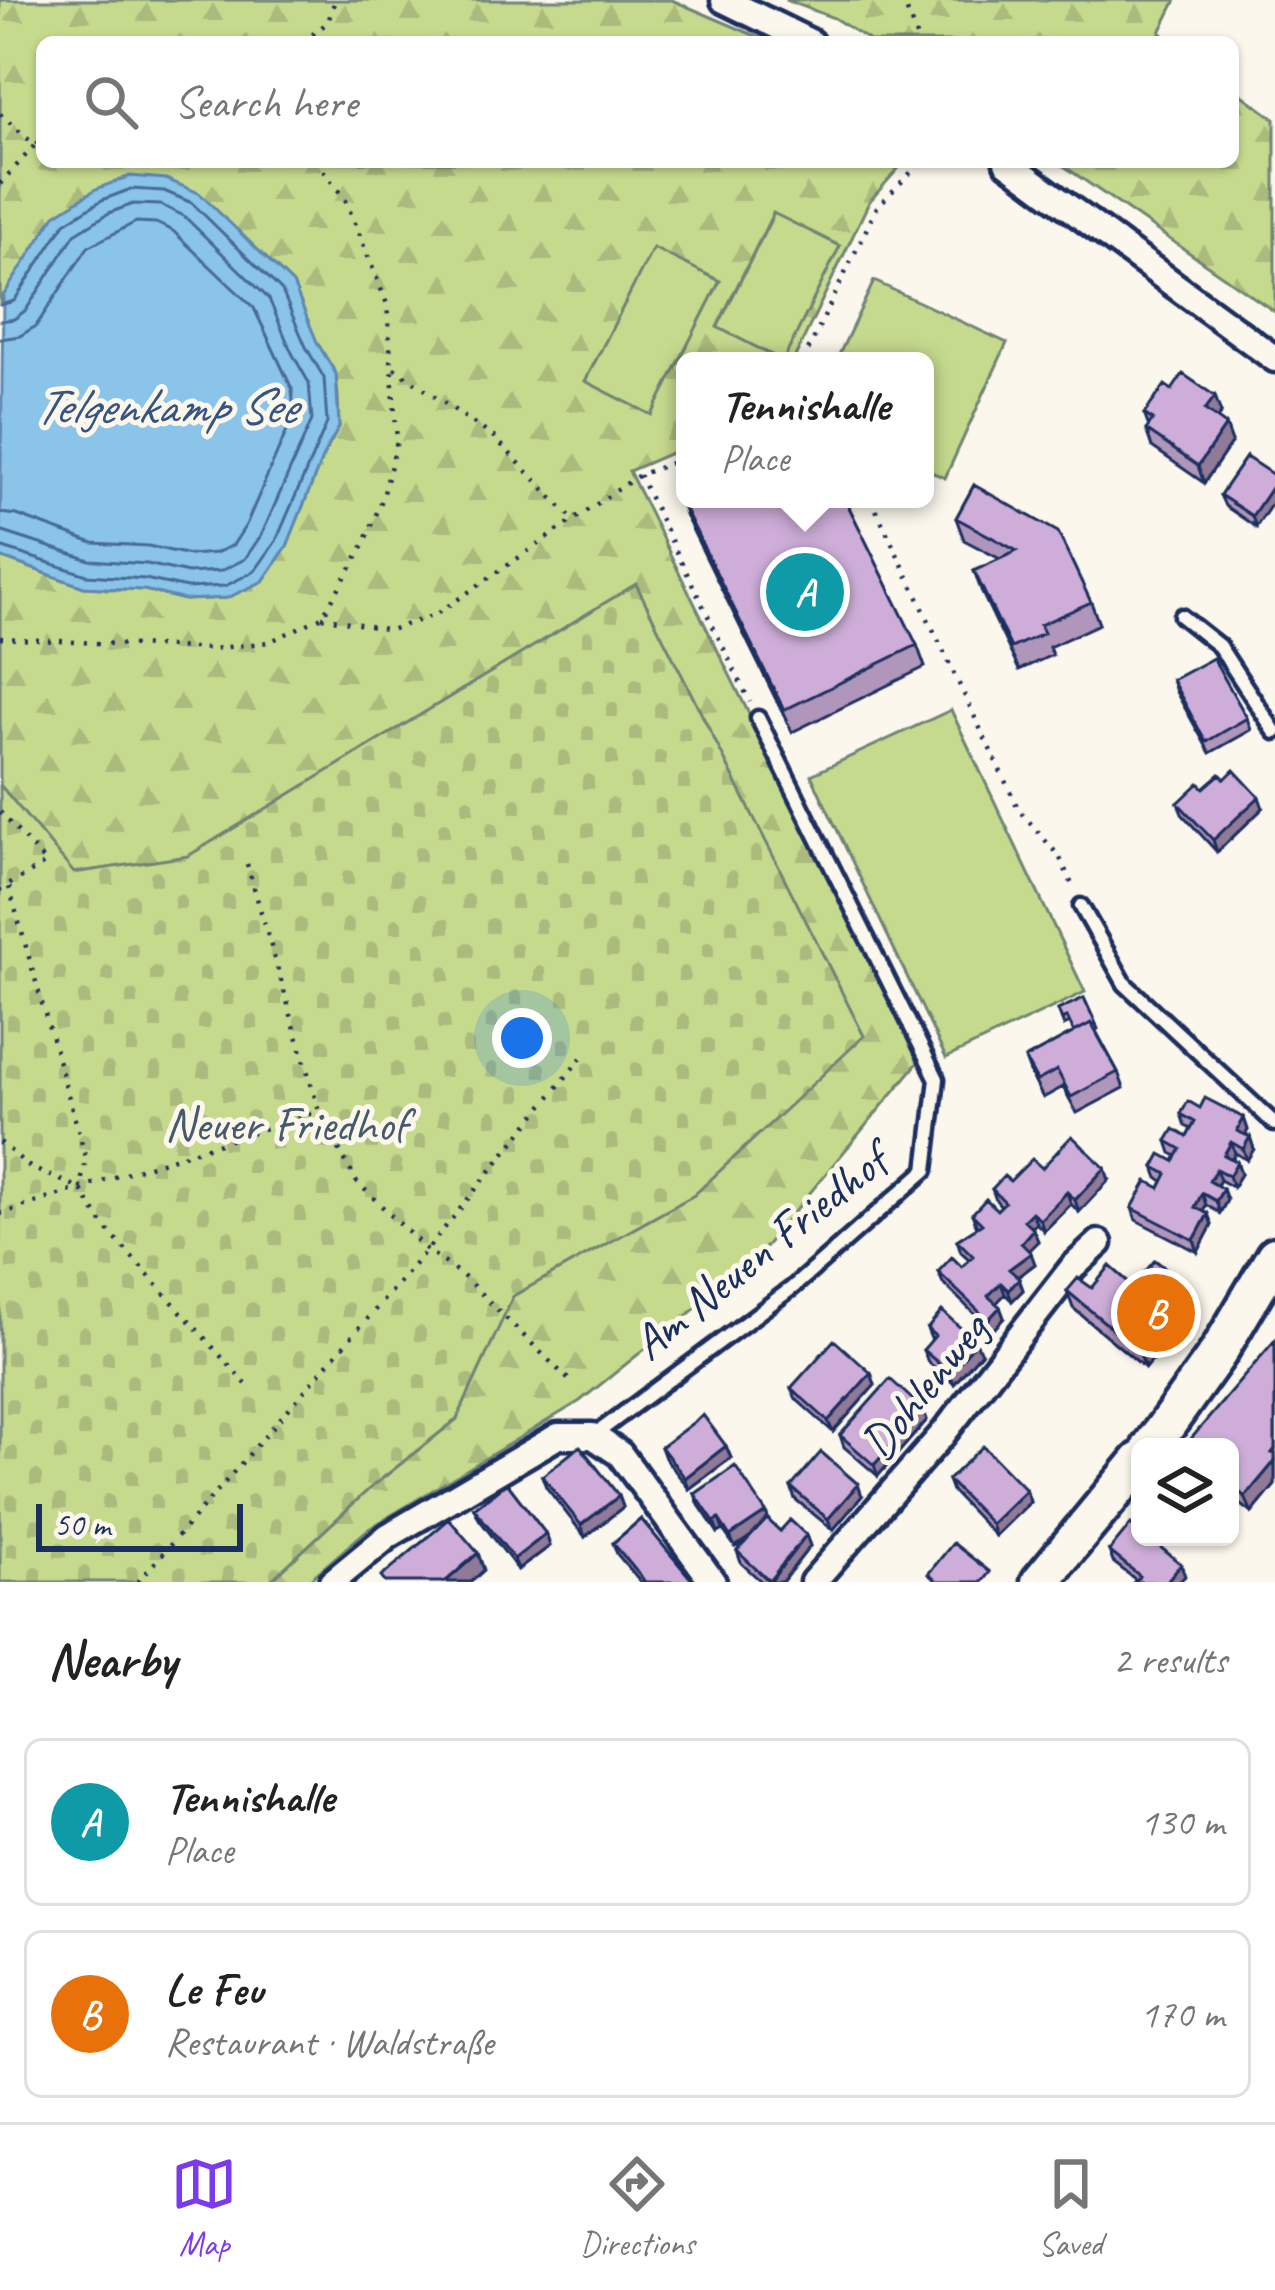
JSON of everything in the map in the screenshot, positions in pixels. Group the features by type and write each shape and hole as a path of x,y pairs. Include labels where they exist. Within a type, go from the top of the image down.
{"street":[{"path":"724,0 798,36"},
{"path":"1015,168 1275,359"},
{"name":"Dohlenweg","path":"813,1582 944,1434 1073,1267 1099,1243"},
{"path":"1157,1438 1218,1353 1275,1256"},
{"name":"Am Neuen Friedhof","path":"332,1582 388,1536 558,1436 593,1436"},
{"path":"593,1436 620,1454 713,1582"},
{"path":"1040,1582 1131,1472"}],"lane":[{"path":"1180,616 1219,646 1275,732"},
{"name":"Am Neuen Friedhof","path":"593,1436 792,1288 926,1171 937,1078 758,718"},
{"path":"1082,906 1125,984 1275,1124"}],"path":[{"path":"310,36 328,22 335,0"},
{"path":"903,0 916,36"},
{"path":"0,114 36,141"},
{"path":"0,184 36,145"},
{"path":"0,638 212,649 269,642 322,617 365,543 397,441 387,304 346,201 321,168"},
{"path":"807,352 877,206 915,168"},
{"path":"394,368 495,438 573,519"},
{"path":"322,617 390,630 435,615 639,475 676,461"},
{"path":"639,475 758,718"},
{"path":"875,508 1018,810 1059,856 1082,906"},
{"path":"0,812 46,863 0,890"},
{"path":"247,865 319,1111 356,1181 427,1250 464,1276 571,1382"},
{"path":"8,887 86,1158 80,1188"},
{"path":"138,1582 427,1250 581,1058"},
{"path":"0,1214 319,1111"},
{"path":"0,1142 31,1168 80,1188 104,1226 246,1384"}],"green space":[{"path":"0,0 672,0 756,36 36,36 36,168 899,168 869,202 797,352 787,352 840,246 773,213 717,327 766,352 684,352 720,281 653,248 585,381 652,415 676,368 676,451 629,471 920,1060 751,1264 580,1401 367,1530 307,1582 269,1582 369,1489 457,1419 513,1296 694,1195 636,584 188,857 73,873 0,785 0,557 84,587 144,590 185,600 227,598 263,581 287,546 339,427 336,374 317,343 293,284 237,230 3,296 0,306"},
{"path":"786,0 1176,0 1160,32 1165,36 862,36 834,18"},
{"path":"1239,92 1275,119 1275,312 1067,168 1239,168"},
{"path":"774,213 841,246 788,352 766,352 717,328"},
{"path":"653,247 720,281 684,352 676,352 676,368 652,416 585,381"},
{"path":"874,281 1007,343 945,478 934,473 934,352 840,352"},
{"name":"Neuer Friedhof","path":"636,584 864,1036 694,1195 513,1296 457,1419 369,1489 269,1582 0,1582 0,785 74,873 188,856"},
{"path":"951,710 1085,992 946,1058 811,775"}],"water":[{"name":"Telgenkamp See","path":"130,176 166,179 199,193 293,284 336,374 339,427 287,546 263,581 227,598 185,600 144,590 84,587 0,557 3,296 55,215 96,189"}],"building":[{"path":"1183,374 1215,396 1205,410 1226,425 1198,466 1146,430 1153,420 1144,414 1165,385 1172,390"},
{"path":"1246,457 1275,476 1252,516 1220,495"},
{"path":"974,485 1058,532 1091,602 1040,625 1044,633 1011,648 974,571 1017,551 956,518"},
{"path":"684,508 849,508 917,645 784,710"},
{"path":"1213,658 1247,718 1206,742 1172,680"},
{"path":"1234,770 1259,797 1213,840 1178,803 1199,783 1204,788 1220,774 1225,779"},
{"path":"1084,998 1096,1024 1074,1032 1058,1010"},
{"path":"1091,1023 1118,1072 1071,1097 1057,1070 1037,1081 1025,1059"},
{"path":"1205,1098 1244,1118 1237,1131 1250,1137 1243,1149 1231,1142 1224,1155 1237,1162 1229,1176 1216,1169 1209,1181 1223,1189 1216,1201 1202,1193 1195,1207 1208,1214 1194,1240 1132,1208 1147,1181 1160,1188 1167,1174 1154,1167 1161,1154 1174,1161 1181,1149 1167,1141 1174,1129 1187,1137 1195,1122 1181,1114 1188,1101 1200,1108"},
{"path":"1072,1136 1105,1168 1075,1200 1067,1192 1040,1220 1032,1212 1024,1220 1033,1229 1021,1243 1031,1253 1009,1269 1019,1278 1008,1290 1001,1283 988,1296 1000,1307 988,1320 938,1272 952,1257 962,1267 973,1256 957,1240 982,1224 972,1214 986,1199 997,1210 1005,1202 992,1189 1004,1176 1010,1181 1032,1159 1042,1168"},
{"path":"1155,1260 1191,1289 1139,1351 1067,1291 1078,1278 1092,1288 1110,1266 1133,1286"},
{"path":"942,1311 976,1342 950,1373 923,1350 935,1336 927,1329"},
{"path":"834,1340 871,1373 828,1421 791,1388"},
{"path":"1275,1340 1275,1461 1245,1497 1239,1492 1239,1438 1192,1438"},
{"path":"890,1379 923,1409 874,1465 840,1435"},
{"path":"703,1415 726,1446 685,1478 661,1447"},
{"path":"580,1446 619,1496 581,1525 542,1476"},
{"path":"983,1446 1026,1490 991,1524 948,1480"},
{"path":"821,1452 858,1484 828,1519 791,1487"},
{"path":"735,1466 766,1512 730,1536 695,1494"},
{"path":"507,1483 546,1534 514,1559 474,1508"},
{"path":"449,1519 478,1553 445,1582 385,1582 381,1577"},
{"path":"641,1519 690,1582 645,1582 613,1543"},
{"path":"767,1519 780,1531 790,1520 806,1535 769,1581 737,1551"},
{"path":"1131,1524 1131,1546 1159,1546 1181,1564 1166,1582 1134,1582 1140,1576 1109,1551"},
{"path":"953,1543 990,1572 982,1582 938,1582 928,1574"}],"place":[{"name":"Tennishalle","path":"805,592"},
{"name":"Le Feu","path":"1156,1313"}]}
